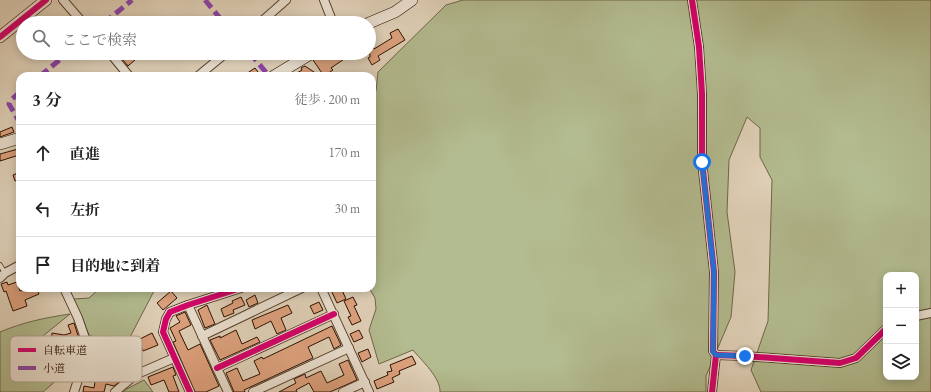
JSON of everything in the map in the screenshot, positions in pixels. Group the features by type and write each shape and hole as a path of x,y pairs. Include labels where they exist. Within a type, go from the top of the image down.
{"street":[{"path":"26,16 46,0"},
{"path":"63,0 77,16"},
{"path":"268,16 286,0"},
{"path":"324,0 330,16"},
{"path":"376,20 395,12 412,0"},
{"path":"692,0 699,47 702,102 702,162 714,272 713,352 716,355 712,392"},
{"path":"0,37 16,24"},
{"path":"116,60 127,72"},
{"path":"203,72 217,60"},
{"path":"281,72 300,60"},
{"path":"0,144 16,139"},
{"path":"3,276 16,268"},
{"path":"66,292 78,318 84,336"},
{"path":"190,392 163,332 166,319 170,312 229,292"},
{"path":"202,336 294,292"},
{"path":"323,292 369,392"},
{"path":"188,305 228,392"},
{"path":"217,368 334,314"},
{"path":"919,316 931,314"},
{"path":"716,355 840,362 856,358 883,330"},
{"path":"253,392 349,348"},
{"path":"142,373 174,358"},
{"path":"74,392 77,382"},
{"path":"115,392 128,382"},
{"path":"342,392 365,382"}],"lane":[{"path":"0,265 3,276"}],"green space":[{"path":"463,0 931,0 931,392 761,392 751,370 768,321 772,180 760,157 760,128 747,117 729,160 727,212 735,272 731,317 706,376 706,392 440,392 434,375 413,350 379,364 369,330 376,309 375,298 371,292 376,292 376,91 378,72 446,5"},
{"path":"96,292 153,292 131,336 89,335 73,299 89,298"},
{"path":"70,314 43,336 10,336 10,382 54,382 43,392 0,392 0,332 51,317"},
{"path":"144,380 153,392 121,392 142,382"}],"building":[{"path":"398,29 405,40 378,56 380,60 372,65 369,60 376,60 376,48 392,38 390,33"},
{"path":"123,60 135,60 128,66"},
{"path":"313,60 343,60 331,68 333,70 330,72 321,72"},
{"path":"305,66 314,72 299,72 302,70 301,68"},
{"path":"255,68 258,72 249,72"},
{"path":"12,127 14,132 0,137 0,132"},
{"path":"16,150 16,156 0,161 0,154"},
{"path":"16,174 16,181 15,181 13,175"},
{"path":"7,282 8,285 16,282 16,292 38,292 39,294 25,300 27,306 13,311 6,291 4,292 1,284"},
{"path":"170,292 172,292 177,298 163,310 157,303"},
{"path":"332,292 343,292 346,299 337,303"},
{"path":"255,295 258,303 249,307 246,300"},
{"path":"241,297 245,305 233,310 234,313 224,317 221,309 233,303 232,301"},
{"path":"353,297 357,305 354,306 361,321 352,325 348,317 351,316 344,301"},
{"path":"319,302 323,310 314,314 310,306"},
{"path":"207,305 215,324 205,328 198,310"},
{"path":"288,305 292,313 281,318 286,330 277,334 271,321 255,329 252,320"},
{"path":"185,312 191,325 179,331 188,350 200,344 219,386 206,392 195,392 173,342 176,341 170,328 180,322 176,316"},
{"path":"74,323 78,336 52,336 52,333 64,335 71,333 68,325"},
{"path":"332,326 341,345 334,349 329,337 308,347 313,358 244,390 245,392 234,392 226,373 237,368 243,381 260,374 254,361 262,357 263,359"},
{"path":"236,330 242,344 257,337 260,342 220,360 210,340 220,336 220,338"},
{"path":"359,330 363,338 354,342 350,334"},
{"path":"152,333 158,345 143,351 142,338"},
{"path":"368,349 371,357 362,362 358,353"},
{"path":"412,356 416,364 399,371 400,374 392,378 394,382 377,389 374,381 388,375 387,372 392,371 390,365"},
{"path":"348,360 357,380 330,392 314,392 309,383 296,390 297,392 279,392 296,383 294,379 305,374 306,378 321,371 327,383 344,375 339,364"},
{"path":"173,367 176,375 173,376 179,392 169,392 164,380 151,385 148,377"},
{"path":"95,382 118,382 114,386 106,384 104,392 83,392 84,386 94,388"}],"marked path":[{"path":"113,16 132,0"},
{"path":"205,0 218,16"},
{"path":"45,72 59,60"},
{"path":"256,60 266,72"},
{"path":"16,96 9,104 16,116"}],"cycle path":[{"path":"26,16 46,0"},
{"path":"692,0 699,47 702,94 702,161 714,272 713,351 716,355 712,392"},
{"path":"0,37 16,24"},
{"path":"190,392 163,332 166,319 170,312 229,292"},
{"path":"217,368 334,314"},
{"path":"716,355 840,363 856,358 883,332"}],"route":[{"path":"702,162 714,272 713,352 716,355 721,356 745,356"}]}
